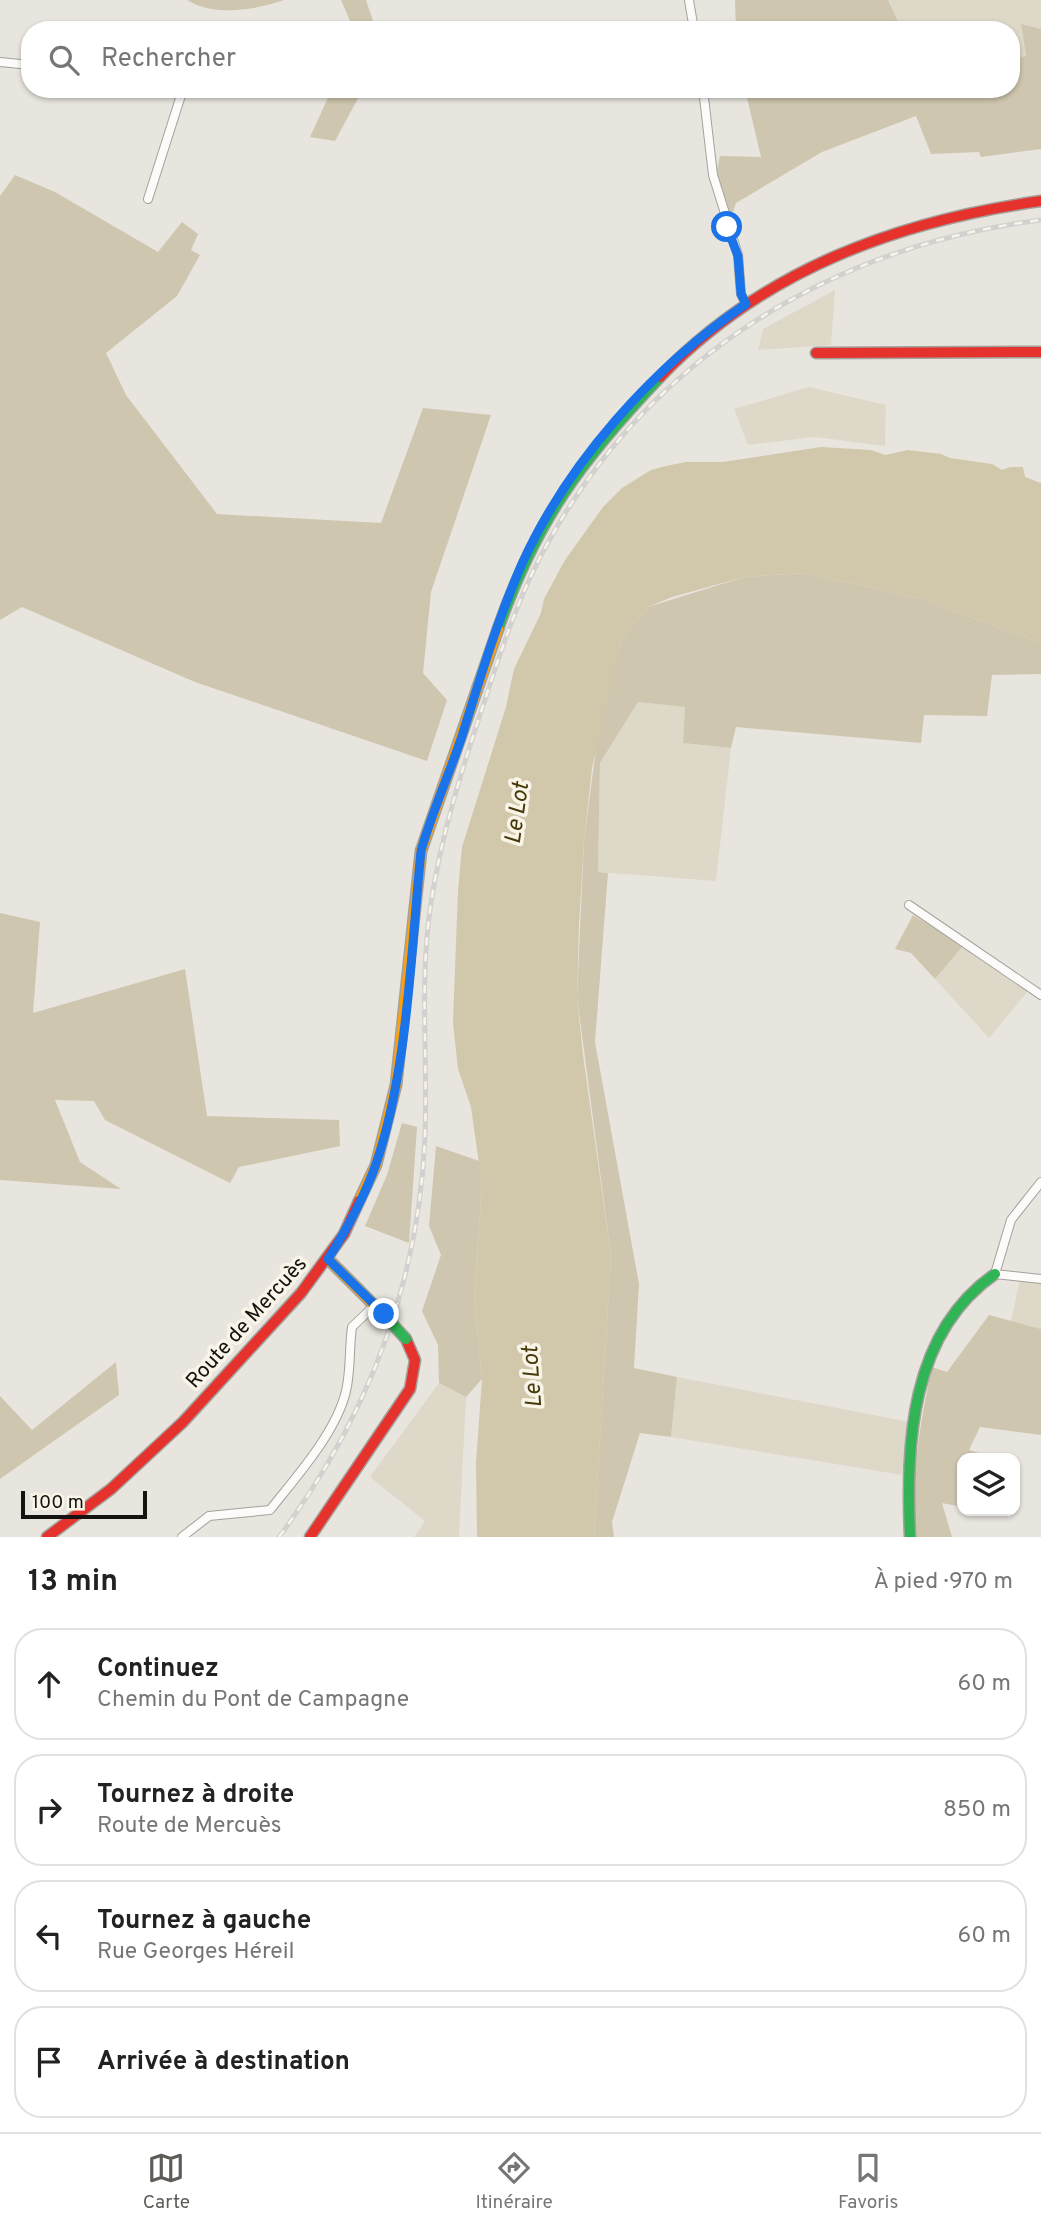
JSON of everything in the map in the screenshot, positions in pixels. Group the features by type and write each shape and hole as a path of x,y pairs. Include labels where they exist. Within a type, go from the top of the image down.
{"main road":[{"name":"Route de Mercuès","path":"47,1537 143,1461 258,1342 328,1259 360,1203 386,1133 396,1086 421,851 506,603 522,564 557,499 609,431 661,373 746,304 805,270 888,234 980,209 1041,201"},
{"path":"816,353 1041,352"},
{"path":"310,1537 410,1388 415,1360 406,1339 328,1259"},
{"path":"910,1537 908,1494 916,1415 927,1360 937,1340 970,1295 995,1274"}],"street":[{"path":"689,0 692,21"},
{"path":"0,62 21,64"},
{"path":"148,198 180,98"},
{"path":"704,98 713,175 738,256 741,294 746,304"},
{"path":"909,905 1041,995"},
{"path":"1041,1182 1011,1220 995,1274 1041,1279"},
{"path":"181,1537 209,1516 270,1510 312,1457 337,1413 346,1394 352,1327 374,1305"}],"shaded area":[{"path":"187,0 284,0 261,7 222,10 209,9"},
{"path":"341,0 366,0 373,21 350,21"},
{"path":"735,0 888,0 898,21 736,21"},
{"path":"888,0 1041,0 1041,29 1021,25 1026,57 1020,58 1020,21 898,21"},
{"path":"1021,24 1041,29 1041,149 981,157 979,152 931,154 916,116 822,152 736,203 730,221 717,170 720,156 761,157 747,98 1020,98 1020,58 1026,56"},
{"path":"328,98 358,98 335,141 310,137"},
{"path":"15,175 55,192 158,252 182,222 198,234 191,250 200,255 177,296 106,353 126,395 217,514 381,523 423,408 491,415 431,592 423,673 447,700 427,761 195,682 22,607 0,620 0,196"},
{"path":"835,290 831,345 758,350 763,329"},
{"path":"809,387 886,405 885,446 815,437 748,445 734,409"},
{"path":"805,573 922,599 1041,643 1041,674 992,675 987,716 924,715 921,743 736,727 731,748 683,743 685,707 638,702 600,763 598,872 608,873 595,1042 639,1284 634,1368 677,1377 671,1437 640,1433 612,1522 614,1537 594,1537 611,1256 577,997 584,840 599,726 621,640 648,607 744,577"},
{"path":"638,702 685,707 683,743 731,748 716,881 598,872 600,763"},
{"path":"0,913 40,922 33,1013 185,969 207,1116 339,1120 340,1146 239,1167 230,1183 105,1120 94,1101 55,1100 80,1162 121,1189 0,1180"},
{"path":"913,915 963,946 935,979 911,953 895,949"},
{"path":"963,946 1028,991 989,1038 935,979"},
{"path":"402,1123 417,1127 409,1243 365,1226 387,1175"},
{"path":"436,1146 479,1161 482,1185 474,1297 482,1379 466,1397 439,1383 438,1345 422,1311 441,1255 429,1226"},
{"path":"1020,1279 1041,1283 1041,1329 1011,1321"},
{"path":"989,1315 1041,1329 1041,1435 980,1427 969,1450 979,1453 957,1453 957,1506 942,1503 952,1537 915,1537 917,1452 932,1367 947,1372"},
{"path":"116,1362 119,1395 0,1479 0,1396 32,1430"},
{"path":"677,1377 910,1422 902,1475 671,1437"},
{"path":"439,1383 466,1397 459,1537 414,1537 425,1521 370,1477"}],"water":[{"name":"Le Lot","path":"821,447 871,450 885,455 908,450 992,464 1002,470 1023,467 1025,477 1041,483 1041,643 922,599 805,573 744,577 672,597 648,607 621,640 592,768 579,925 577,997 611,1256 594,1537 477,1537 476,1463 482,1379 474,1297 482,1185 471,1107 458,1069 453,1023 458,890 462,847 506,707 514,669 541,613 544,599 565,560 603,507 622,488 651,470 666,466 686,462 723,462"}],"railway":[{"path":"279,1537 338,1445 383,1347 399,1297 421,1191 426,1107 425,961 435,878 459,781 496,666 520,601 550,539 592,474 641,415 696,364 757,320 822,284 891,255 965,234 1041,220"}],"traffic: fast":[{"path":"498,629 528,555 564,493 607,436 660,377"},
{"path":"910,1537 910,1465 919,1392 930,1358 945,1327 967,1298 995,1274"},
{"path":"384,1315 406,1339"}],"traffic: slow":[{"path":"359,1201 376,1165 396,1085 421,851 498,629"},
{"path":"328,1259 384,1315"}],"traffic: jam":[{"path":"660,377 700,340 743,307 835,256 884,237 935,222 1041,201"},
{"path":"816,353 1041,352"},
{"path":"47,1537 111,1489 183,1422 301,1293 344,1234 359,1201"},
{"path":"310,1537 410,1389 415,1360 406,1339"}],"route":[{"path":"384,1314 328,1259 360,1203 376,1166 386,1133 396,1086 421,851 429,823 456,754 506,603 522,564 557,499 609,431 661,373 704,335 746,304 741,294 741,268 727,227"}]}
